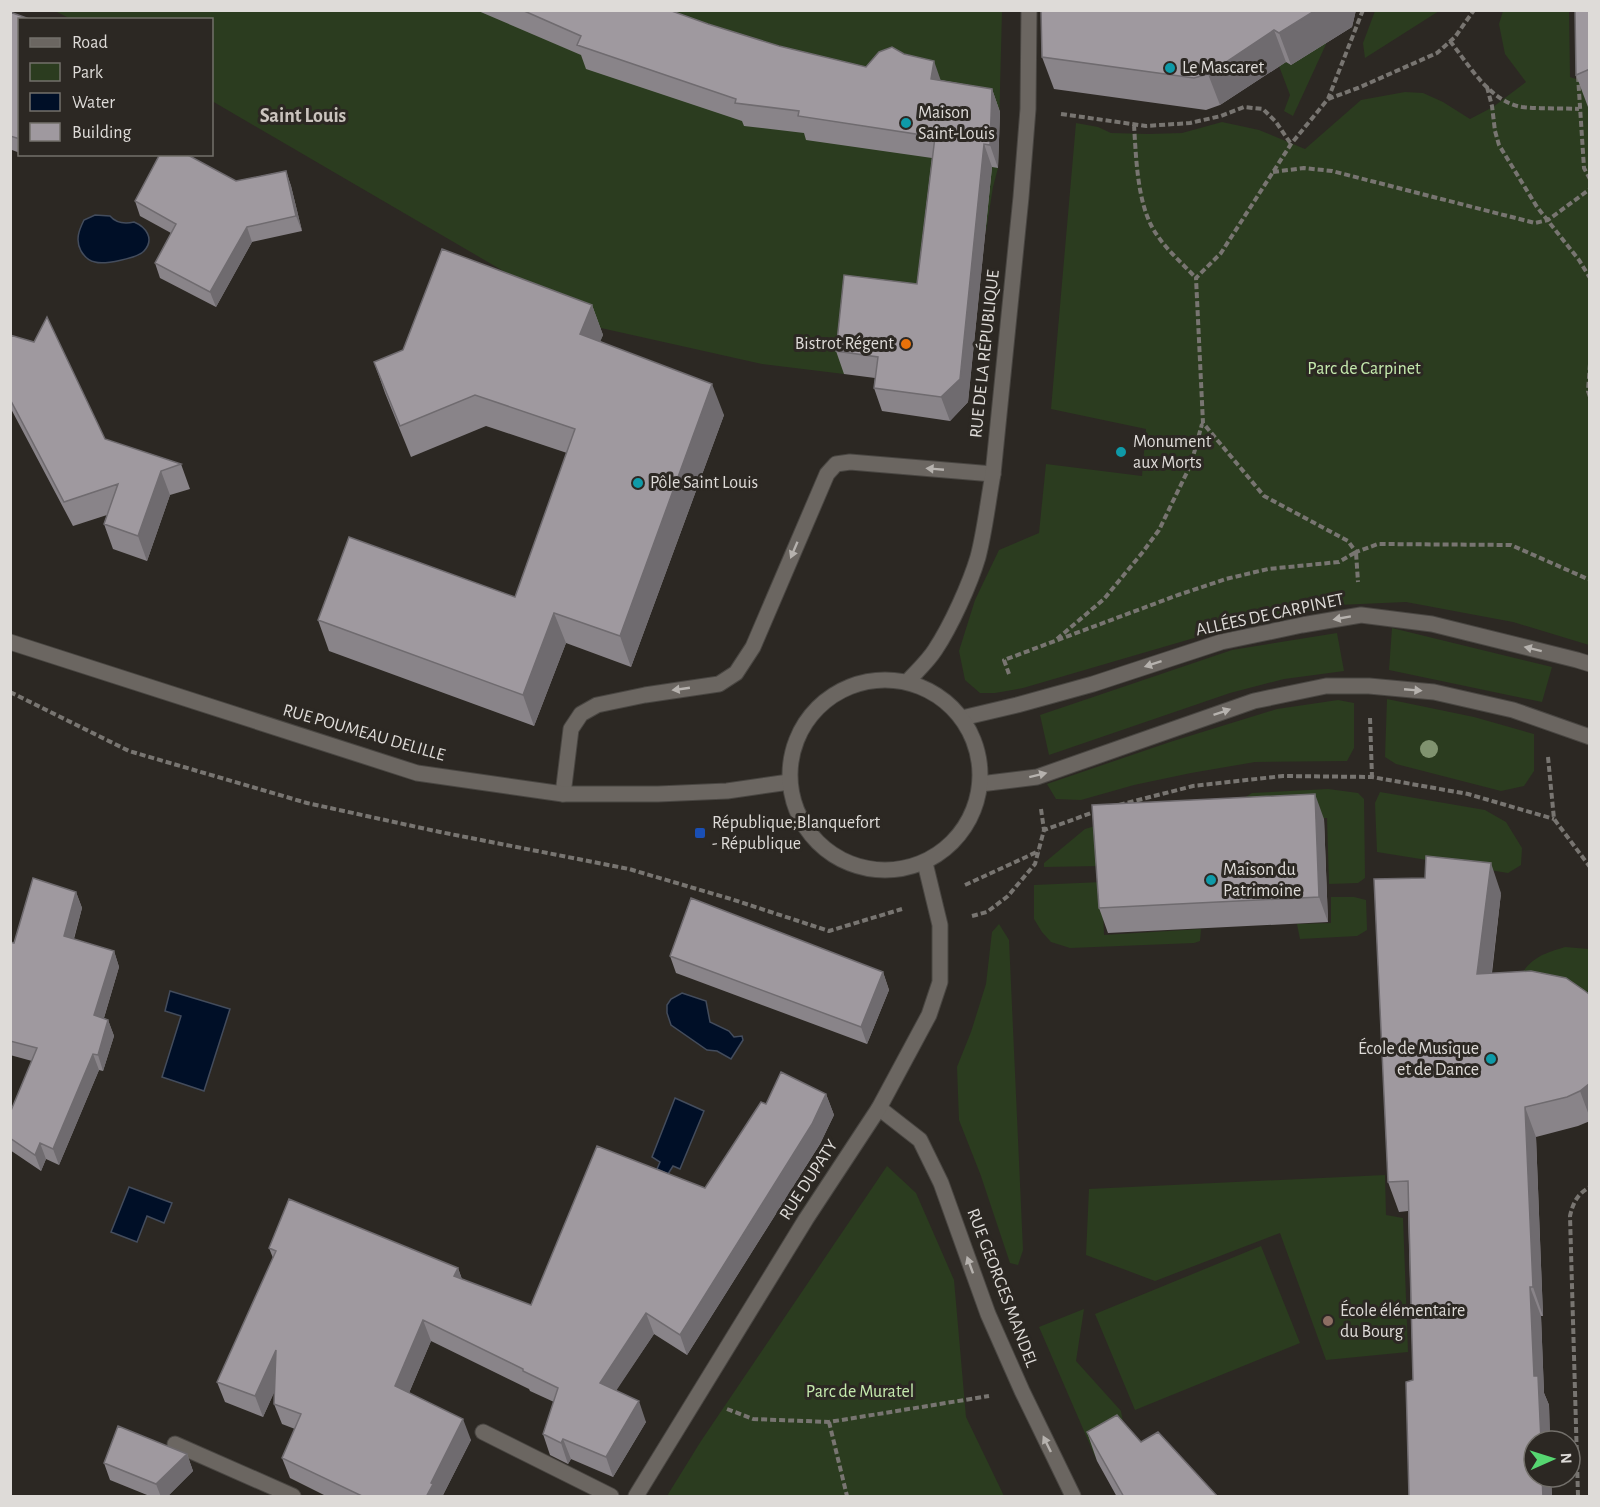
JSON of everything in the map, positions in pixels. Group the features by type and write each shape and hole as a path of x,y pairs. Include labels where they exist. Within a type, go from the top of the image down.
{"street":[{"name":"RUE DE LA RÉPUBLIQUE","path":"908,681 935,651 969,584 978,556 993,474 1028,109 1029,10"},
{"path":"563,794 571,729 581,714 597,705 645,694 719,684 736,674 753,647 827,474 836,464 850,462 993,474"},
{"name":"ALLÉES DE CARPINET","path":"962,718 1093,684 1221,642 1361,615 1432,624 1590,664"},
{"name":"RUE POUMEAU DELILLE","path":"10,642 417,773 563,794 727,791 789,782"},
{"path":"878,679 908,681 938,695 962,718 974,738 980,761 980,784 975,808 962,830 945,849 925,863 895,871 864,869 836,857 812,838 796,812 789,782 791,752 803,724 823,701 848,686 878,679"},
{"path":"980,784 1037,777 1254,701 1326,686 1369,686 1434,692 1513,710 1590,736"},
{"name":"RUE DUPATY","path":"636,1497 806,1219 879,1108 929,1015 940,982 940,925 925,863"},
{"name":"RUE GEORGES MANDEL","path":"879,1108 920,1140 925,1150 941,1183 988,1314 1073,1497"},
{"path":"483,1431 611,1497"},
{"path":"175,1444 293,1497"}],"path":[{"path":"1197,278 1221,253 1291,144 1328,99 1363,10"},
{"path":"1328,99 1437,53 1455,37 1474,10"},
{"path":"1449,41 1487,87 1503,99 1521,107 1579,109"},
{"path":"1578,68 1584,168 1590,179"},
{"path":"1487,87 1499,145 1537,207 1579,260 1590,278"},
{"path":"1028,109 1146,126 1190,123 1221,116 1244,107 1263,109 1276,122 1291,144"},
{"path":"1053,643 1104,599 1159,530 1191,464 1203,423 1197,278 1166,247 1152,226 1142,202 1134,125"},
{"path":"1273,172 1304,168 1332,171 1534,223 1548,220 1590,189"},
{"path":"1590,364 1588,391 1590,397"},
{"path":"1203,423 1264,496 1348,542 1356,552 1378,544 1511,545 1590,580"},
{"path":"10,692 129,751 152,758 307,803 629,869 830,931 933,899 1039,851"},
{"path":"1548,754 1554,819 1590,867"},
{"path":"1111,807 1193,786 1283,776 1372,777 1468,794 1554,819"},
{"path":"940,925 987,912 1008,896 1035,864 1044,830 1100,811"},
{"path":"1578,1497 1570,1216 1573,1202 1590,1187"},
{"path":"697,1396 753,1419 829,1422 1022,1391"},
{"path":"829,1422 847,1497"}],"green space":[{"path":"1375,10 1439,11 1365,58 1363,43"},
{"path":"55,11 1002,11 998,168 986,231 936,225 925,307 844,374 762,364 601,328 213,102 213,18 69,18"},
{"name":"Parc de Carpinet","path":"1503,11 1569,11 1570,77 1588,83 1590,105 1589,645 1513,622 1406,602 1338,605 1242,624 1023,688 980,693 965,680 959,651 975,600 999,550 1039,533 1046,464 1142,476 1146,429 1051,409 1076,123 1098,127 1111,133 1148,134 1182,133 1222,122 1259,130 1305,149 1361,100 1405,92 1423,93 1443,102 1470,119 1493,107 1526,82 1505,54 1499,24"},
{"path":"1327,42 1293,116 1284,111 1290,95 1279,66 1286,62 1291,65"},
{"path":"1392,628 1552,667 1542,702 1389,670"},
{"path":"1337,633 1344,671 1284,679 1230,693 1049,755 1040,715 1232,650"},
{"path":"1387,699 1474,717 1534,734 1534,771 1524,786 1501,791 1396,764 1385,757"},
{"path":"1338,700 1354,703 1354,748 1347,761 1255,762 1134,785 1081,800 1056,799 1047,784 1277,709"},
{"path":"1328,789 1358,793 1364,799 1365,878 1358,883 1329,884 1327,818 1244,824 1244,798 1252,793"},
{"path":"1380,792 1485,810 1506,822 1522,848 1521,865 1508,873 1377,852 1375,803"},
{"path":"1132,815 1100,866 1044,867 1044,863 1085,829"},
{"path":"1102,882 1104,935 1201,929 1200,941 1070,948 1051,942 1034,919 1034,885"},
{"path":"1331,897 1354,897 1366,900 1367,930 1357,936 1300,939 1297,924 1331,923"},
{"path":"999,924 1009,940 1023,1250 1018,1265 1010,1263 981,1176 959,1120 957,1067 986,984 992,932"},
{"path":"1565,947 1589,949 1589,997 1515,985 1529,964 1548,953"},
{"name":"Parc de Muratel","path":"887,1166 916,1193 954,1280 966,1417 1004,1496 667,1496 701,1441"},
{"path":"1385,1175 1386,1215 1403,1218 1408,1352 1326,1360 1280,1233 1155,1281 1086,1255 1089,1189"},
{"path":"1261,1246 1300,1343 1135,1410 1095,1314"},
{"path":"1084,1309 1076,1361 1121,1411 1127,1445 1097,1461 1039,1327"}],"water":[{"path":"95,215 110,216 121,222 138,224 148,234 147,247 141,254 121,260 99,263 89,259 79,247 78,235 84,220"},
{"path":"170,991 230,1009 204,1091 162,1077 181,1016 165,1011"},
{"path":"682,993 706,1001 710,1022 729,1031 734,1037 742,1036 743,1040 731,1059 717,1051 707,1050 671,1025 667,1005 671,999"},
{"path":"675,1098 704,1111 680,1169 673,1166 668,1174 657,1169 660,1162 652,1157"},
{"path":"129,1187 172,1203 164,1223 147,1216 137,1242 111,1232"}],"building":[{"path":"522,10 669,10 779,46 866,67 879,52 892,47 904,54 934,61 931,79 992,89 990,145 984,144 960,379 941,397 874,388 878,357 836,351 844,275 917,284 935,137 798,116 799,111 735,103 736,99 577,45 581,36"},
{"path":"1041,10 1316,10 1279,33 1274,30 1208,74 1194,78 1042,57"},
{"path":"1575,10 1590,10 1590,69 1576,75"},
{"path":"10,12 26,18 18,18 18,138 10,136"},
{"path":"159,156 190,156 236,181 286,171 296,216 247,227 210,292 155,263 176,224 135,201"},
{"name":"Pôle Saint Louis","path":"442,249 592,305 580,334 712,384 620,636 554,613 523,695 318,620 349,537 515,597 575,429 475,395 400,426 374,362 403,350"},
{"path":"47,317 105,439 181,464 161,471 138,536 104,524 118,484 64,502 10,399 10,335 34,342"},
{"path":"1315,794 1319,897 1099,908 1092,805"},
{"path":"1426,856 1491,863 1477,974 1531,971 1566,978 1590,995 1590,1083 1567,1097 1525,1107 1533,1287 1530,1287 1534,1376 1538,1376 1540,1429 1522,1429 1522,1489 1543,1489 1543,1497 1409,1497 1406,1382 1413,1380 1408,1181 1388,1182 1374,879 1425,878"},
{"path":"33,878 76,892 64,936 114,951 94,1015 108,1020 98,1055 93,1054 53,1149 40,1143 35,1155 10,1138 10,1113 37,1048 10,1041 10,942 14,943"},
{"path":"691,898 883,972 861,1027 670,956"},
{"path":"781,1072 826,1094 812,1124 680,1335 646,1313 600,1383 639,1401 606,1457 563,1439 561,1443 543,1434 558,1388 423,1320 395,1386 463,1419 426,1497 364,1497 282,1458 301,1414 274,1404 276,1350 255,1396 217,1382 276,1251 269,1248 289,1199 458,1268 454,1276 531,1305 597,1146 705,1188 761,1102 766,1104"},
{"path":"1117,1415 1141,1442 1158,1432 1218,1497 1124,1497 1087,1432"},
{"path":"118,1426 187,1454 156,1484 104,1463"}],"place":[{"name":"Le Mascaret","path":"1170,68"},
{"name":"Maison Saint-Louis","path":"906,123"},
{"name":"Bistrot Régent","path":"906,344"},
{"name":"Monument aux Morts","path":"1121,452"},
{"name":"Pôle Saint Louis","path":"638,483"},
{"name":"République;Blanquefort - République","path":"700,833"},
{"name":"Maison du Patrimoine","path":"1211,880"},
{"name":"École de Musique et de Dance","path":"1491,1059"},
{"name":"École élémentaire du Bourg","path":"1328,1321"}],"district":[{"name":"Saint Louis","path":"303,116"}]}
